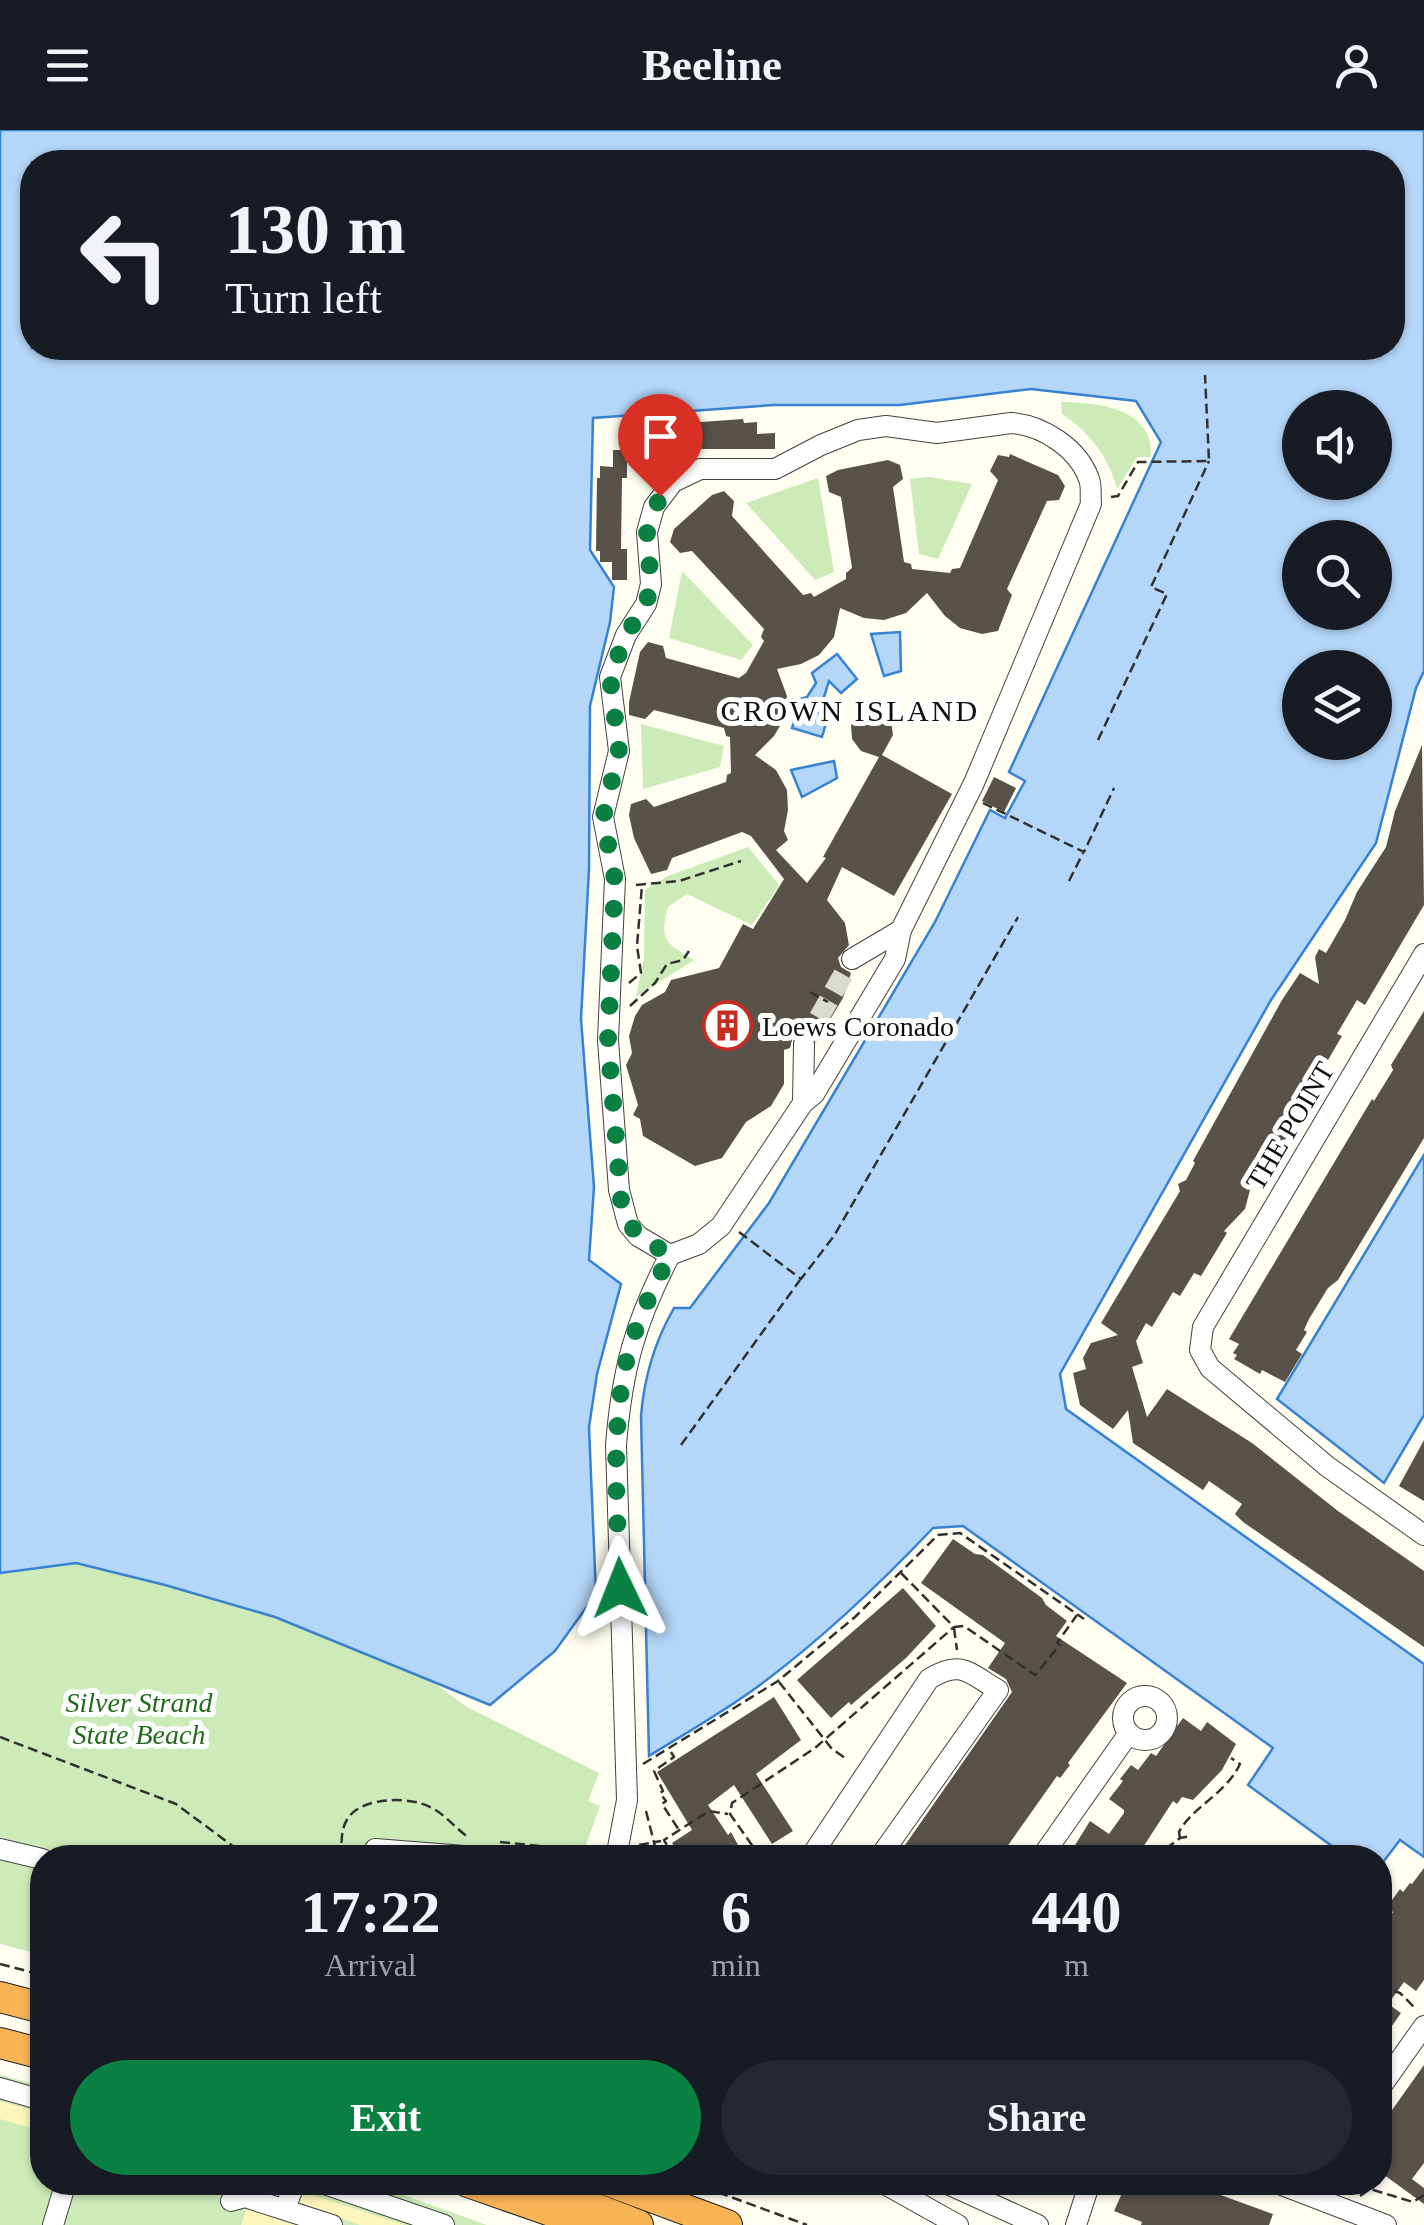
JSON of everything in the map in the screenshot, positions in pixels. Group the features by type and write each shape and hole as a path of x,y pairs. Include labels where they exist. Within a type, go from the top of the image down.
{"highway":[{"path":"0,1997 30,2005"},
{"path":"0,2043 30,2051"},
{"path":"505,2195 591,2225"},
{"path":"573,2195 594,2208 638,2225"},
{"path":"646,2195 727,2225"}],"street":[{"path":"625,1845 617,1429 632,1340 670,1255 699,1244 722,1226 803,1103 814,1094 895,958 901,930 968,795 1091,504 1090,479 1072,454 1045,431 1011,423 937,433 886,426 840,438 775,469 700,469 673,482 660,496 649,519 651,584 646,604 626,635 610,677 619,751 603,818 615,886 608,1040 619,1190 628,1224 638,1236 670,1255"},
{"path":"852,958 901,930"},
{"name":"THE POINT","path":"1424,954 1203,1326 1200,1350 1210,1368 1328,1468 1424,1536"},
{"path":"803,1103 804,1044"},
{"path":"819,1845 929,1678 946,1668 961,1668 998,1690 888,1845"},
{"path":"1050,1845 1129,1733 1147,1740 1164,1730 1164,1698"},
{"path":"0,1850 30,1856"},
{"path":"1392,2066 1419,2017"},
{"path":"0,2088 30,2097"},
{"path":"53,2225 62,2195"},
{"path":"286,2209 291,2195"},
{"path":"357,2195 444,2225"},
{"path":"904,2195 958,2225"},
{"path":"972,2195 1038,2225"},
{"path":"1076,2225 1086,2195"},
{"path":"1327,2195 1386,2225"},
{"path":"230,2201 245,2197 332,2225"}],"path":[{"path":"1098,740 1167,594 1151,587 1208,460 1206,375"},
{"path":"1090,497 1118,496 1138,462 1208,460"},
{"path":"1069,881 1114,788"},
{"path":"968,795 1084,852"},
{"path":"615,886 679,881 741,861"},
{"path":"642,885 637,946 640,973 628,984 622,1008 626,1012 655,983 667,964 683,960 689,951"},
{"path":"681,1445 834,1236 1018,917"},
{"path":"810,992 828,1002"},
{"path":"734,1228 801,1279"},
{"path":"650,1763 778,1681 855,1616 938,1535 960,1534 1084,1619"},
{"path":"900,1572 954,1627 961,1668"},
{"path":"751,1845 730,1814 732,1803 824,1739 954,1627 964,1626 1035,1675 1060,1645 1057,1643 1077,1614"},
{"path":"778,1681 824,1739 848,1760"},
{"path":"0,1736 176,1804 231,1845"},
{"path":"669,1750 674,1757 654,1770 654,1776 663,1790 660,1793 666,1801 662,1804 680,1830"},
{"path":"1180,1838 1184,1822 1216,1796 1236,1772 1240,1764 1231,1758"},
{"path":"342,1845 350,1815 359,1808 412,1800 436,1810 461,1845"},
{"path":"645,1804 652,1843"},
{"path":"645,1845 664,1840 709,1811 730,1814"},
{"path":"1171,1845 1191,1836"},
{"path":"664,1840 667,1845"},
{"path":"0,1964 30,1972"},
{"path":"1392,1990 1400,1993 1419,2017"},
{"path":"725,2195 807,2225"},
{"path":"1390,2195 1413,2202 1424,2195"}],"green space":[{"path":"1061,402 1107,407 1134,419 1150,441 1151,457 1137,457 1117,489 1103,456 1090,438 1062,414"},
{"path":"929,477 972,484 938,559 919,554 910,479"},
{"path":"818,478 834,572 815,580 746,503"},
{"path":"682,571 753,645 741,660 669,638"},
{"path":"641,724 724,746 720,767 643,789"},
{"path":"748,847 779,885 752,925 687,894 668,907 664,927 671,944 694,960 636,997 644,958 645,890 668,876"},
{"name":"Silver Strand State Beach","path":"0,1535 372,1638 467,1707 599,1773 588,1801 600,1806 586,1845 30,1845 30,1952 0,1944"},
{"path":"0,2075 30,2083 30,2195 403,2195 487,2225 0,2225"}],"sand":[{"path":"0,2101 30,2110 30,2128 0,2119"},
{"path":"251,2195 313,2195 405,2225 360,2225 328,2213 323,2225 241,2225"}],"water":[{"path":"0,130 1424,130 1424,671 1416,688 1376,843 1271,1000 1060,1374 1066,1409 1424,1664 1424,1857 1400,1840 1392,1850 1392,1845 1330,1845 1248,1785 1273,1748 963,1526 933,1528 850,1610 783,1667 733,1704 649,1756 641,1416 656,1347 674,1308 690,1308 769,1203 935,922 990,810 1005,818 1025,781 1009,772 1161,442 1136,401 1031,389 900,405 774,405 593,418 590,550 614,587 590,706 589,869 581,1019 594,1187 589,1260 621,1284 597,1374 589,1427 596,1594 555,1651 490,1705 275,1617 76,1563 0,1573"},
{"path":"900,632 901,671 884,676 871,634"},
{"path":"837,654 857,679 841,693 829,681 824,697 813,707 828,716 822,737 792,728 798,700 807,697 816,683 812,673"},
{"path":"834,761 837,778 802,797 791,770"},
{"path":"1424,1155 1424,1415 1384,1483 1277,1399"}],"building":[{"path":"743,419 744,423 757,422 757,434 775,433 775,449 676,449 676,453 640,454 640,436 659,435 659,425"},
{"path":"613,450 627,450 627,478 622,478 621,549 627,549 627,580 612,580 612,562 600,562 600,551 596,551 597,478 600,466 613,467"},
{"path":"1010,454 1058,475 1065,486 1059,500 1047,501 1007,589 1012,595 998,631 982,634 960,628 927,593 906,613 884,620 864,618 840,608 834,637 819,655 777,669 787,696 784,719 755,755 776,770 787,790 784,831 788,840 776,850 807,883 826,858 823,857 879,757 861,751 852,739 851,725 860,713 875,710 891,721 893,735 882,755 952,794 894,896 842,867 827,900 845,923 849,945 838,958 841,967 851,973 843,998 814,1035 803,1030 793,1036 790,1048 784,1050 784,1084 771,1106 746,1122 722,1158 695,1166 643,1136 640,1119 633,1115 638,1105 626,1065 632,1053 629,1036 635,1016 642,1005 665,992 671,980 719,968 743,924 753,929 784,879 751,836 742,832 672,858 667,870 651,874 634,838 631,804 646,799 654,807 726,782 731,773 730,737 724,728 654,710 645,719 629,715 640,652 648,642 663,646 666,658 739,678 746,673 764,641 764,629 692,551 680,553 670,542 674,529 712,495 724,491 734,501 732,516 803,595 811,593 814,597 846,579 852,568 841,497 829,492 826,476 888,460 900,465 903,479 893,487 904,562 911,564 912,569 950,573 960,568 998,480 990,471 998,455"},
{"path":"1422,745 1424,905 1365,1005 1357,1000 1337,1034 1342,1036 1328,1060 1321,1056 1289,1113 1297,1118 1273,1162 1268,1167 1264,1165 1245,1209 1224,1231 1227,1233 1201,1276 1194,1273 1180,1296 1173,1292 1152,1327 1146,1323 1136,1341 1143,1363 1132,1367 1147,1417 1167,1389 1252,1443 1338,1511 1424,1571 1424,1647 1243,1522 1235,1514 1242,1504 1209,1481 1203,1490 1133,1443 1128,1410 1113,1429 1080,1405 1073,1373 1086,1369 1083,1358 1091,1343 1118,1335 1101,1323 1180,1191 1178,1184 1186,1180 1282,1000 1300,973 1319,984 1315,957 1319,949 1326,953 1357,892 1386,847 1395,811"},
{"path":"994,777 1016,788 1004,812 982,801"},
{"path":"1424,1011 1424,1138 1338,1280 1328,1288 1309,1319 1304,1330 1307,1332 1296,1350 1302,1354 1285,1382 1262,1370 1260,1374 1234,1359 1239,1344 1229,1339 1393,1070 1391,1065"},
{"path":"1424,1440 1424,1501 1399,1486"},
{"path":"953,1539 983,1555 1042,1598 1067,1621 1056,1636 1127,1683 1008,1845 905,1845 1012,1692 1006,1679 988,1668 1005,1643 921,1583"},
{"path":"903,1588 936,1626 906,1658 831,1718 797,1680"},
{"path":"774,1697 801,1740 756,1774 793,1831 772,1844 734,1785 708,1805 738,1845 673,1845 692,1830 657,1772"},
{"path":"1183,1718 1201,1731 1207,1722 1236,1744 1222,1770 1193,1800 1182,1797 1177,1804 1173,1801 1144,1845 1075,1845 1090,1821 1109,1834 1124,1813 1109,1799 1123,1781 1120,1779 1131,1765 1138,1770 1151,1753 1156,1756"},
{"path":"1424,1868 1424,1980 1416,1991 1404,1982 1392,1998 1392,1900 1400,1889 1403,1892"},
{"path":"1392,2007 1401,2013 1392,2026"},
{"path":"1424,2065 1424,2163 1412,2179 1424,2188 1424,2204 1392,2181 1392,2110"},
{"path":"1121,2195 1221,2195 1273,2214 1269,2225 1141,2225 1142,2222 1114,2211"}],"tunnel":[{"path":"804,1044 852,959"}],"place":[{"name":"Loews Coronado","path":"727,1026"}],"district":[{"name":"CROWN ISLAND","path":"850,710"}],"route":[{"path":"620,1588 616,1445 623,1376 649,1296 670,1255 638,1236 622,1212 608,1040 615,880 603,818 619,751 610,677 614,659 646,604 651,584 647,532 660,496"}]}
